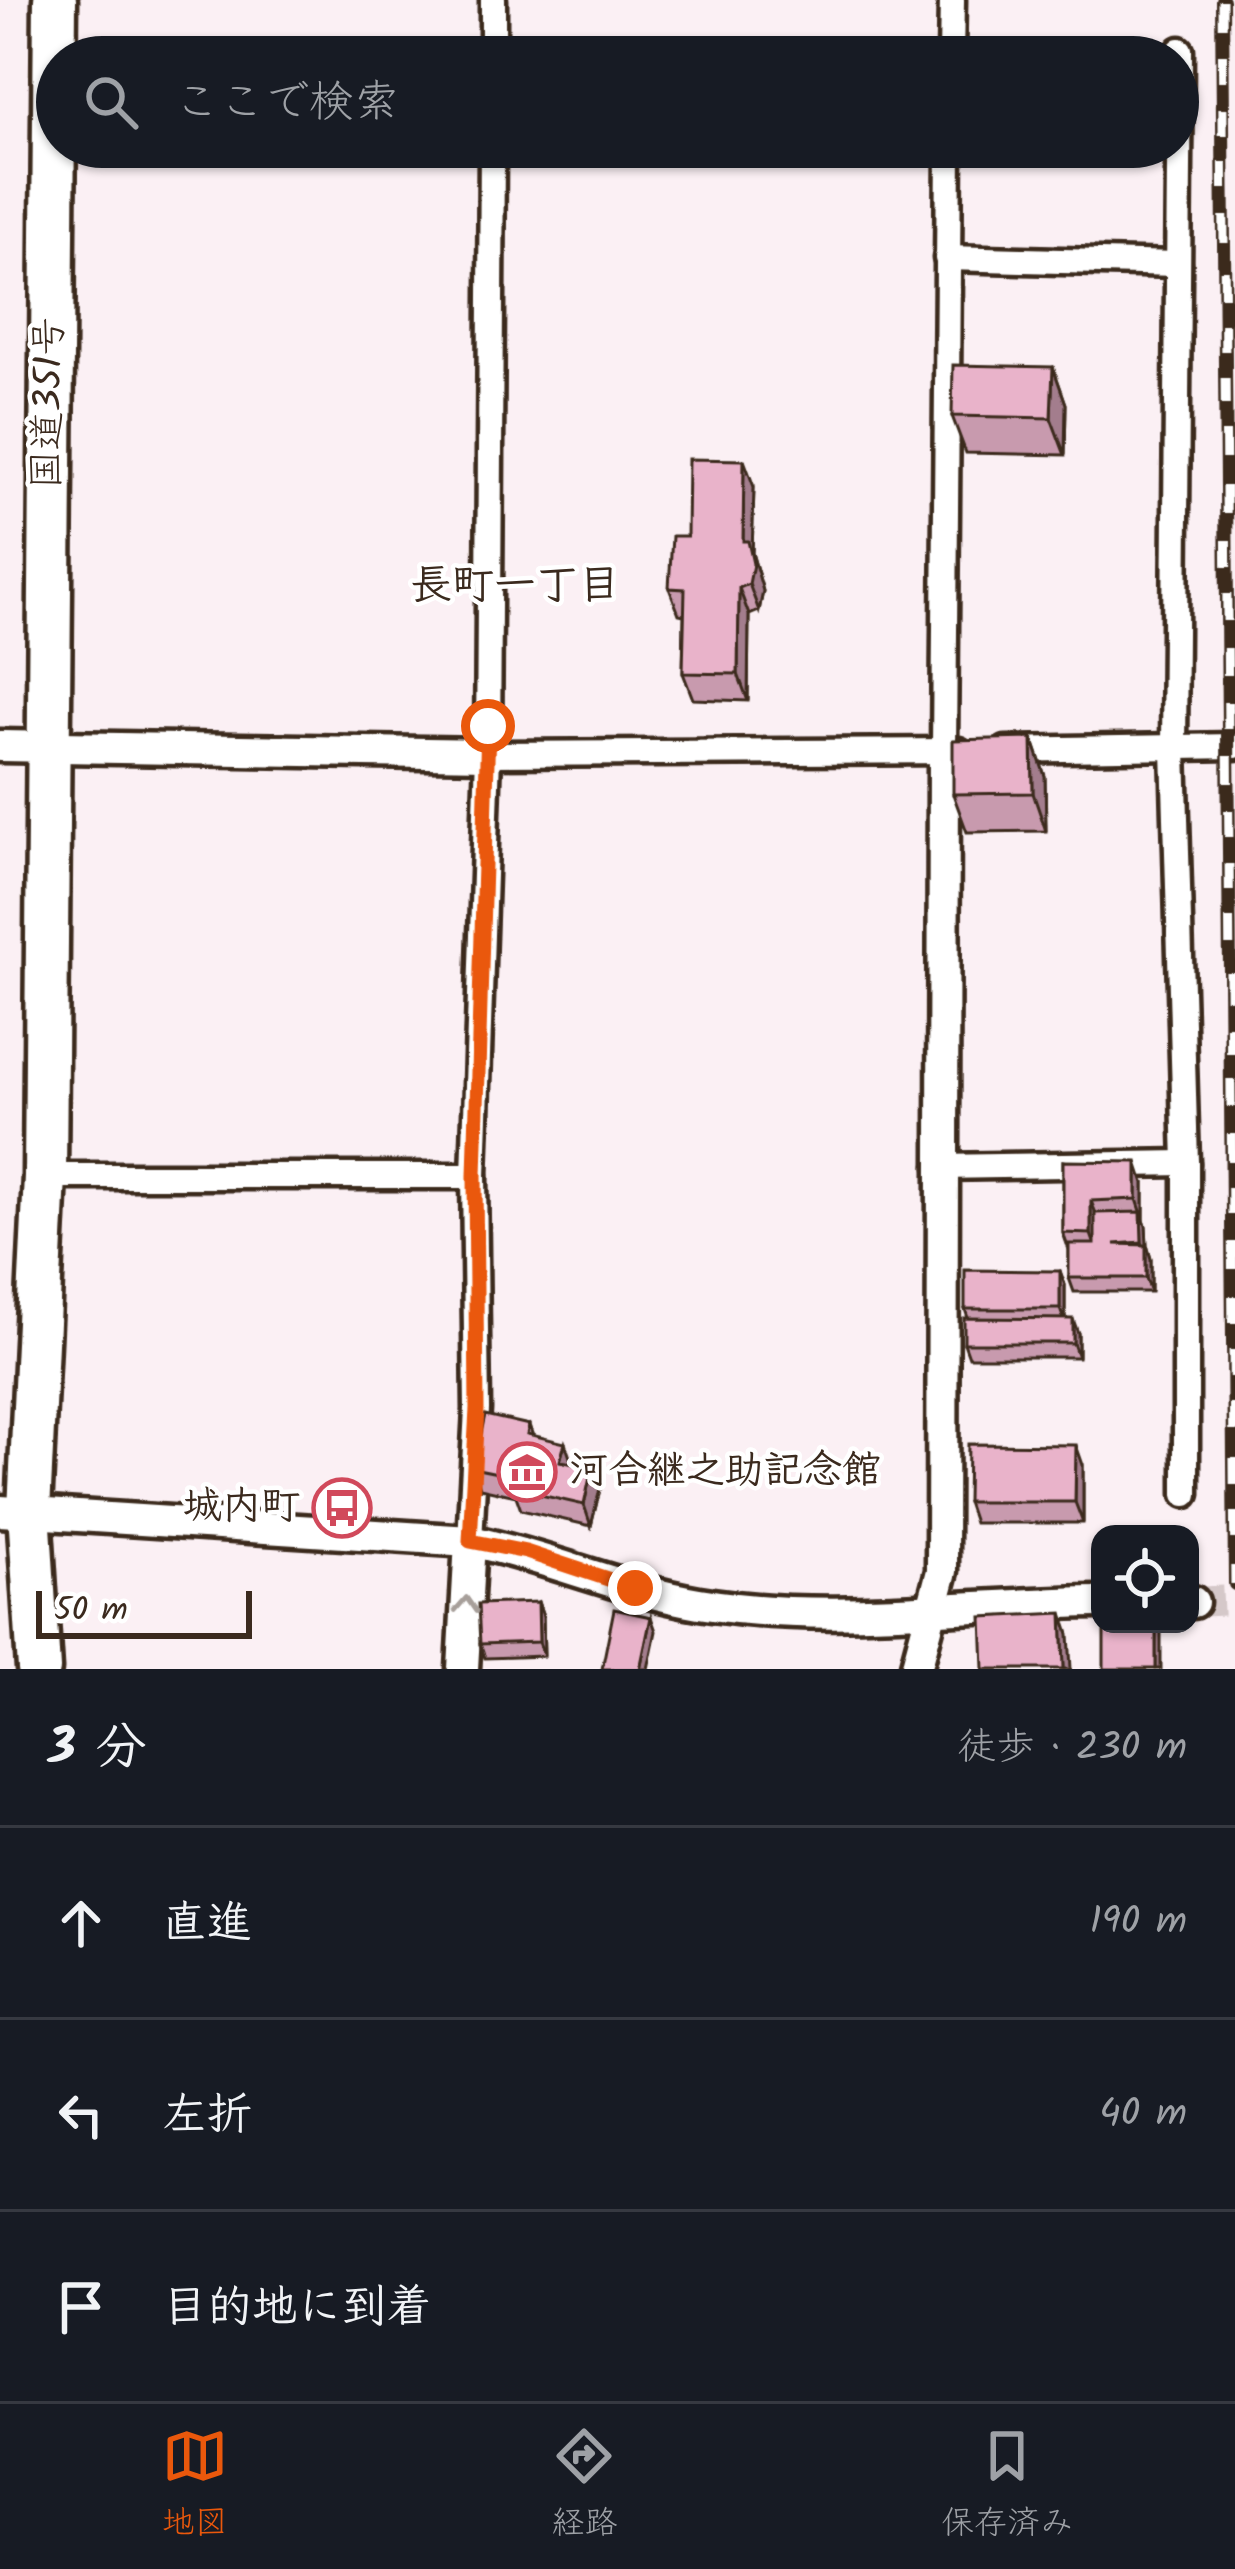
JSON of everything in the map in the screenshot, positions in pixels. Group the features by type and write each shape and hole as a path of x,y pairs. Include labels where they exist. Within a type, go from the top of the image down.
{"highway":[{"name":"国道351号","path":"55,0 55,36"},
{"name":"国道351号","path":"39,1669 15,1511 45,1177 53,168"}],"street":[{"path":"493,0 493,36"},
{"path":"951,36 952,0"},
{"path":"463,1669 477,1409 475,1176 488,754 492,168"},
{"path":"916,1669 941,1571 949,168"},
{"path":"1179,168 1174,749 1186,1162 1186,1494"},
{"path":"947,258 1178,264"},
{"path":"0,746 488,754 1235,746"},
{"path":"940,1167 1186,1162"},
{"path":"45,1177 475,1176"},
{"path":"15,1511 470,1541 699,1603 842,1614 1091,1602"}],"building":[{"path":"953,365 1053,367 1051,418 952,416"},
{"path":"688,459 744,460 743,541 748,541 753,564 749,584 739,588 738,674 683,673 685,589 669,588 672,536 687,536"},
{"path":"1032,738 1033,793 953,794 953,740"},
{"path":"1063,1161 1137,1162 1137,1199 1091,1201 1091,1234 1063,1233"},
{"path":"1141,1212 1142,1242 1115,1244 1146,1245 1146,1278 1069,1278 1069,1244 1095,1244 1095,1213"},
{"path":"965,1270 1060,1271 1060,1309 965,1309"},
{"path":"964,1318 1073,1319 1073,1343 964,1343"},
{"name":"河合継之助記念館","path":"485,1415 529,1425 527,1434 565,1443 560,1461 592,1468 584,1505 514,1489 517,1477 473,1468"},
{"path":"968,1444 1076,1445 1075,1502 967,1502"},
{"path":"538,1602 539,1642 480,1644 478,1604"},
{"path":"614,1609 651,1617 640,1669 602,1669"},
{"path":"1062,1613 1064,1669 984,1669 982,1617"},
{"path":"1104,1633 1156,1633 1156,1669 1104,1669"}],"tunnel":[{"path":"1199,1602 1235,1600"}],"railway":[{"path":"1222,0 1235,1584"}],"place":[{"name":"河合継之助記念館","path":"527,1472"},
{"name":"城内町","path":"342,1508"}],"district":[{"name":"長町一丁目","path":"515,586"}],"route":[{"path":"488,726 475,1176 477,1409 470,1541 526,1552 635,1588"}]}
